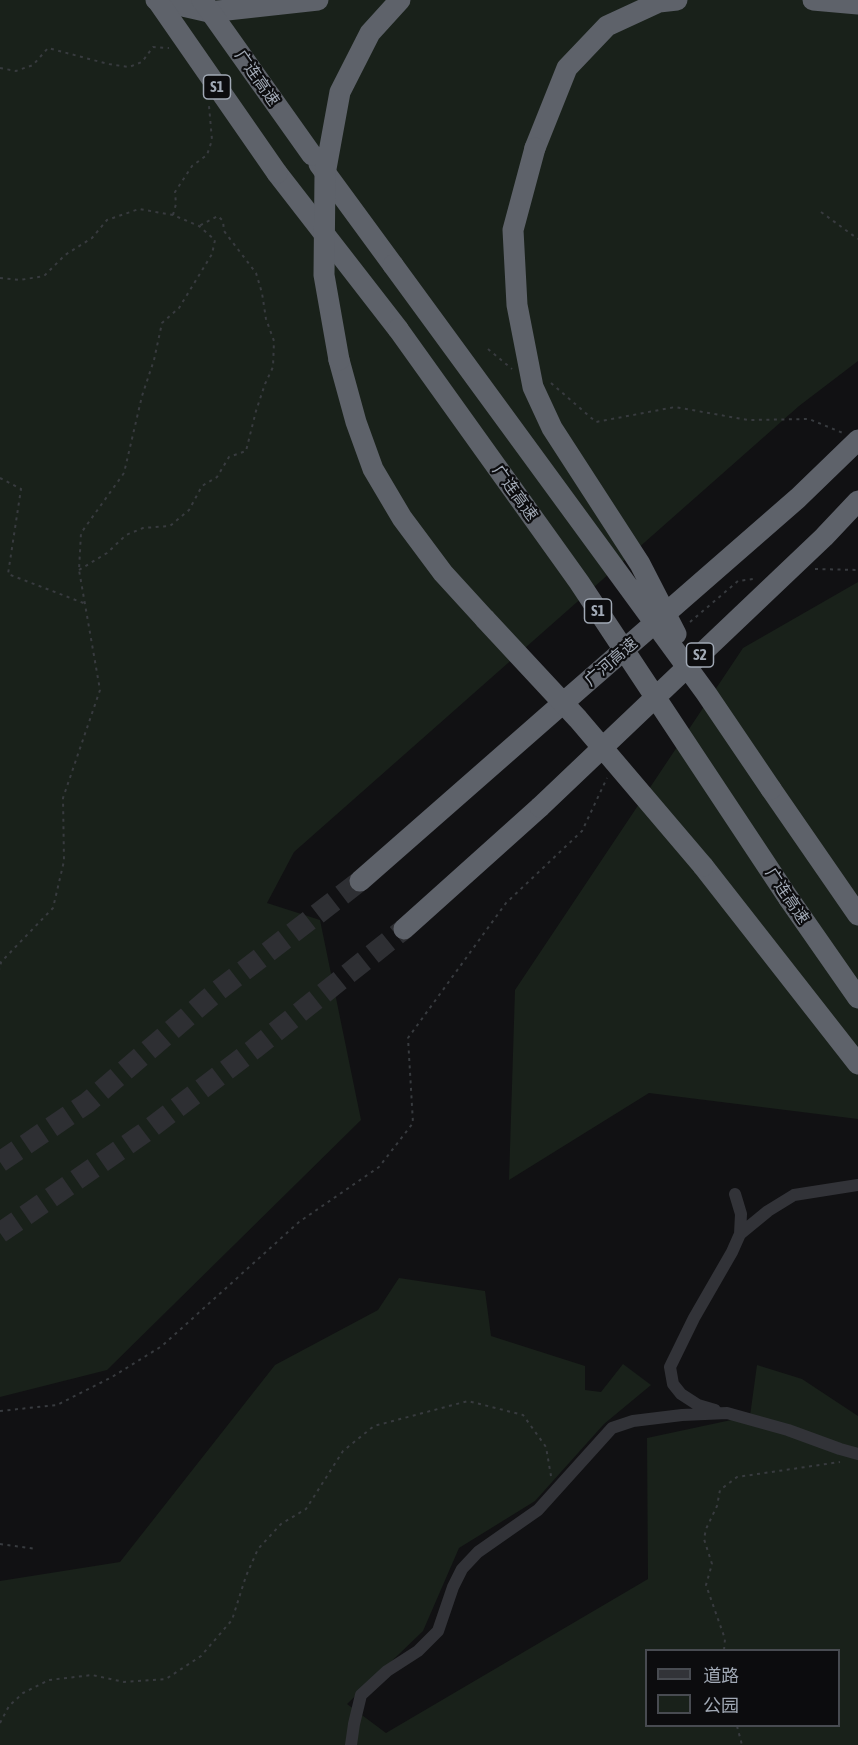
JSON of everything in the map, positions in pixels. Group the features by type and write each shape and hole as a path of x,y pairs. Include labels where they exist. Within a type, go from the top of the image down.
{"highway":[{"path":"157,0 209,12 318,0"},
{"name":"广连高速","path":"157,0 277,173 398,329 579,582 789,899 858,998"},
{"name":"广连高速","path":"202,0 312,155 706,693 858,915"},
{"path":"400,0 370,33 340,92 326,174 324,275 339,360 356,422 373,469 402,518 443,573 578,719 704,866 858,1064"},
{"path":"677,0 659,2 607,26 567,68 535,148 513,230 518,305 532,387 552,428 639,564 706,693"},
{"path":"813,0 858,4"},
{"name":"广河高速","path":"360,880 798,498 854,440"},
{"name":"S2","path":"404,929 540,807 858,501"}],"street":[{"path":"740,1234 768,1210 794,1195 858,1185"},
{"path":"735,1194 741,1214 740,1234 670,1367 673,1384 681,1394 698,1405 788,1430 854,1453"},
{"path":"351,1745 361,1695 387,1671 418,1651 438,1631 453,1587 462,1569 478,1552 538,1510 612,1428 633,1421 682,1415 727,1413"}],"path":[{"path":"0,68 16,71 33,64 48,48 108,64 129,67 142,62 153,47 172,49"},
{"path":"0,278 20,280 44,276 65,255 92,238 107,220 139,209 173,215 199,226 215,240 212,254 179,308 162,323 124,473 81,533 79,570 100,690 63,798 64,861 53,908 1,962 0,969"},
{"path":"821,212 858,239"},
{"path":"79,570 106,553 126,535 143,528 170,526 189,510 202,486 217,477 229,457 246,451 256,411 273,367 274,341 266,319 256,273 224,231 224,221 218,216 199,226"},
{"path":"488,349 515,371"},
{"path":"543,381 552,384 596,422 675,406 747,420 808,418 842,431 854,440"},
{"path":"0,478 21,489 9,574 86,604"},
{"path":"806,571 858,570"},
{"path":"683,627 738,581 760,578"},
{"path":"0,1411 57,1405 112,1377 162,1346 299,1222 379,1167 413,1123 408,1038 506,903 582,831 607,781 609,770"},
{"path":"0,1723 9,1706 23,1694 49,1680 92,1675 124,1682 166,1679 201,1656 232,1620 246,1576 258,1549 281,1524 306,1509 343,1451 374,1426 468,1401 523,1415 546,1447 554,1492"},
{"path":"724,1649 724,1639 706,1585 712,1564 704,1539 706,1529 717,1506 720,1490 737,1477 838,1463 854,1453"},
{"path":"0,1544 37,1549"},
{"path":"738,1727 742,1745"}],"green space":[{"path":"0,0 858,0 858,361 799,406 294,852 267,903 320,920 361,1120 107,1370 0,1397"},
{"path":"858,582 858,1119 649,1093 509,1180 515,990 743,648"},
{"path":"399,1278 485,1291 491,1336 585,1366 585,1390 601,1392 623,1364 651,1385 604,1424 535,1501 459,1548 423,1631 347,1704 386,1733 648,1579 647,1438 750,1416 757,1365 802,1379 858,1416 858,1745 0,1745 0,1581 120,1562 275,1365 378,1310"}],"tunnel":[{"path":"0,1162 87,1103 215,993 360,881"},
{"path":"0,1233 144,1133 254,1049 404,929"}]}
